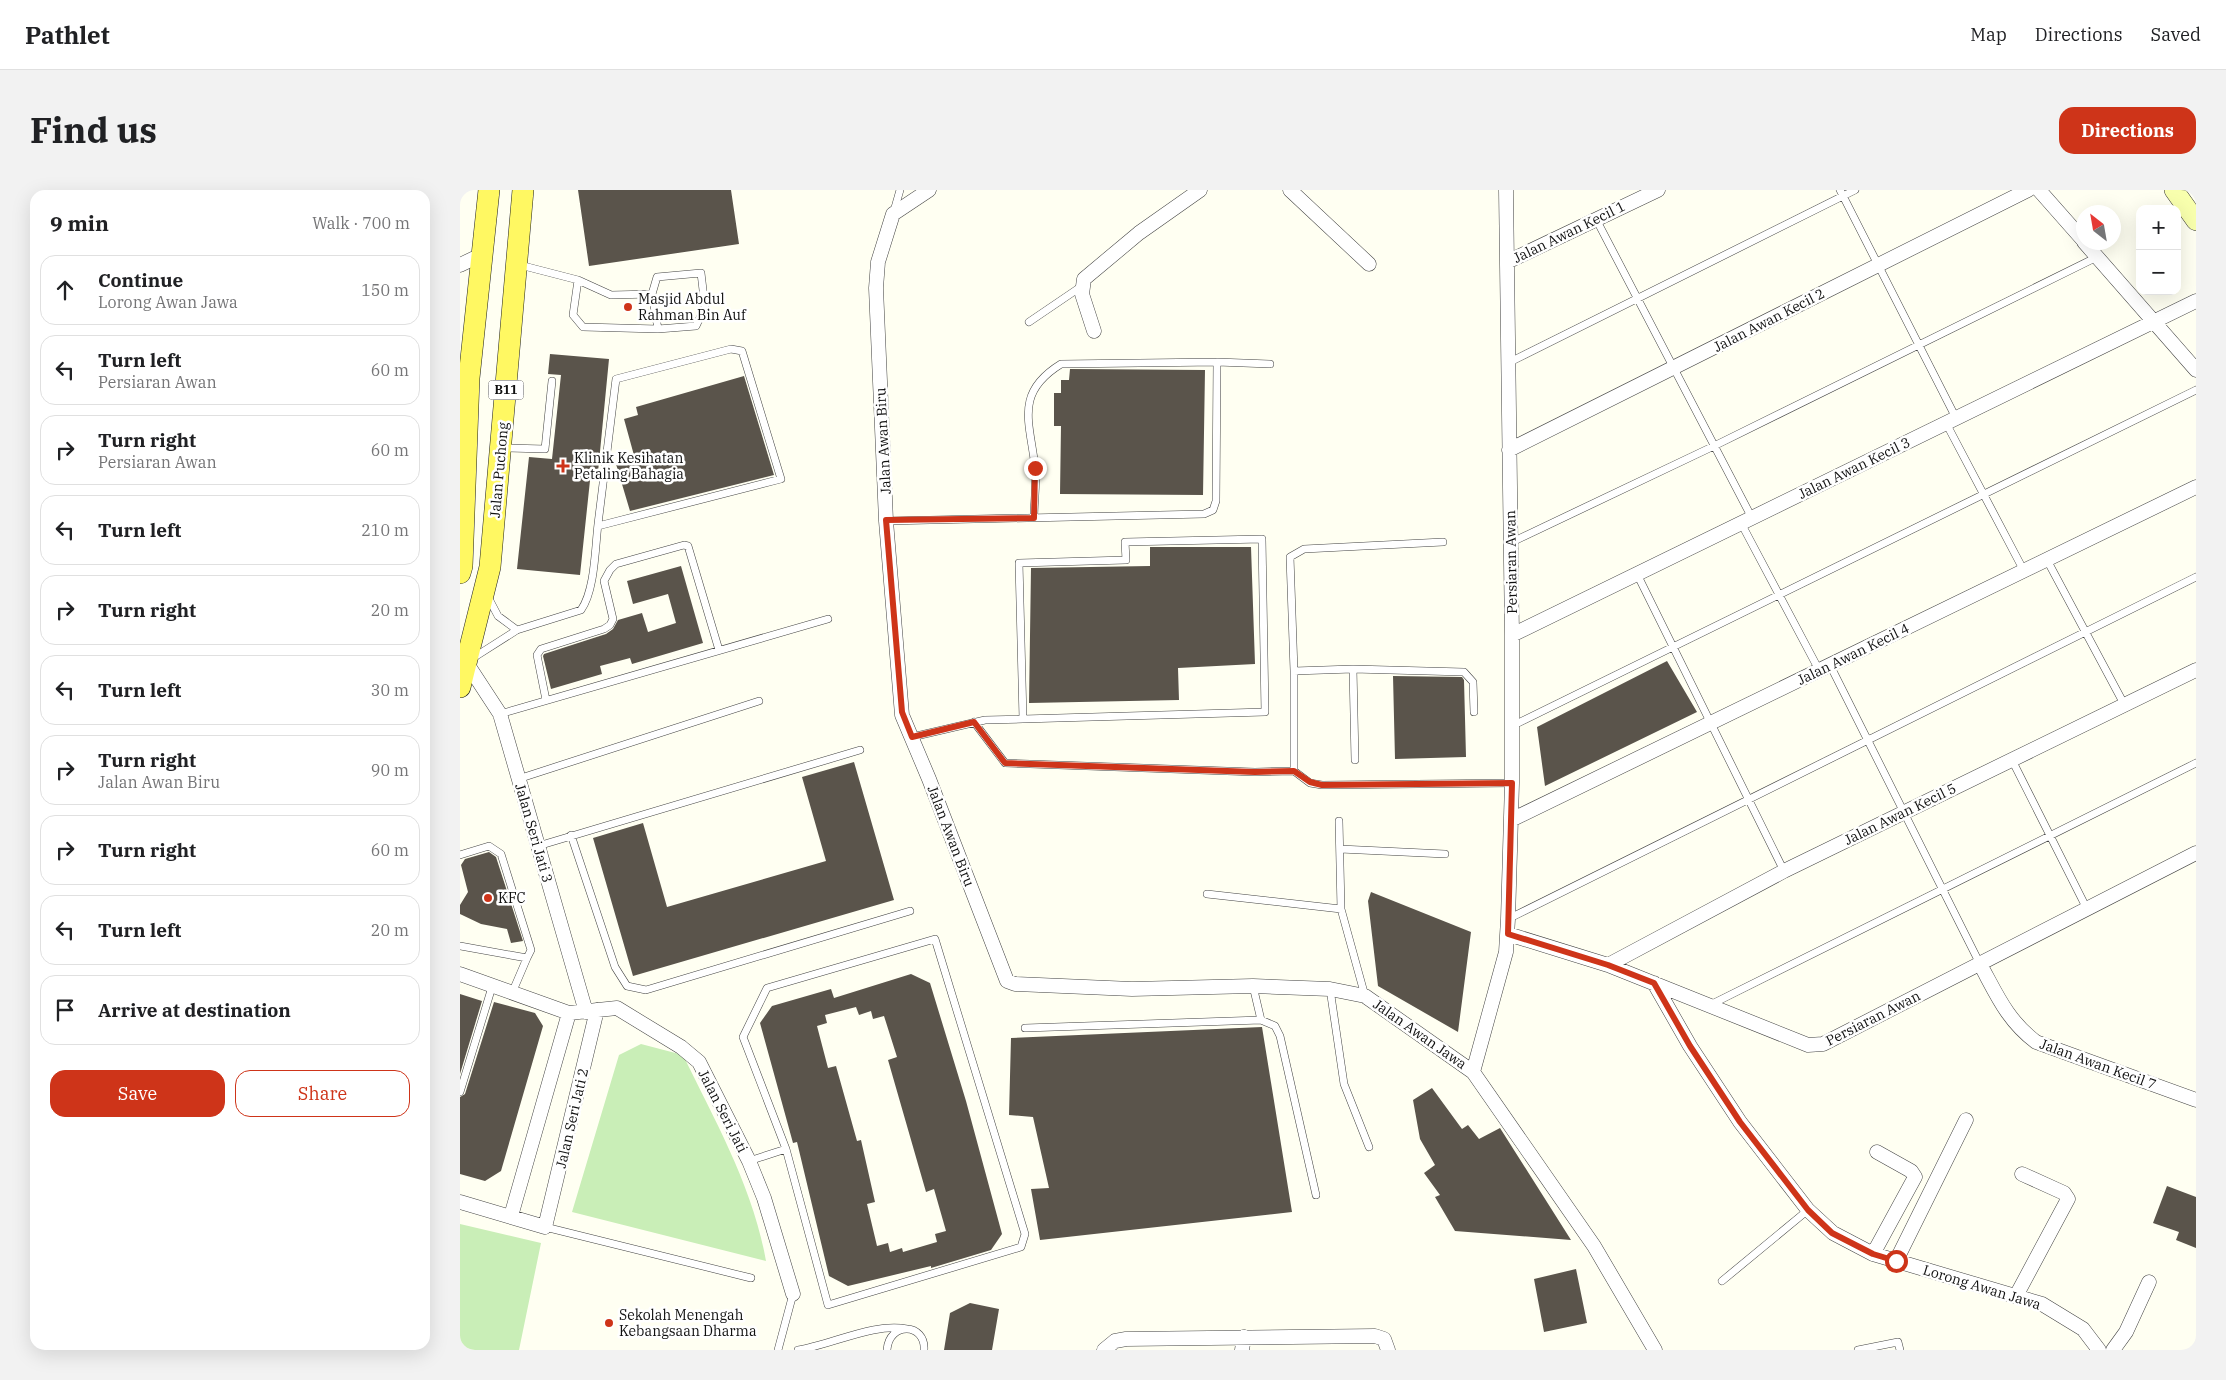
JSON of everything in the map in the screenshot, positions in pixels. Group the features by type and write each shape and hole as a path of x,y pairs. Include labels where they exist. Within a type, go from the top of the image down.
{"main road":[{"name":"B11","path":"460,574 462,566 464,369 483,254 489,190"},
{"name":"Jalan Puchong","path":"460,687 490,567 522,190"},
{"path":"2174,190 2196,221"}],"street":[{"path":"893,214 929,190"},
{"path":"1094,331 1082,294 1084,279 1139,233 1200,190"},
{"path":"1290,190 1369,264"},
{"name":"Persiaran Awan","path":"1473,1072 1506,952 1508,934 1512,783 1512,635 1506,190"},
{"name":"Jalan Awan Kecil 1","path":"1507,262 1658,190"},
{"name":"Jalan Awan Kecil 2","path":"1509,450 2028,190"},
{"path":"2039,190 2076,233"},
{"name":"Jalan Awan Biru","path":"893,214 878,262 876,288 886,520 902,712 1006,981"},
{"path":"2091,250 2196,370"},
{"path":"460,265 483,254"},
{"name":"Jalan Awan Kecil 3","path":"1512,635 2196,301"},
{"name":"Jalan Awan Kecil 4","path":"1511,820 2196,487"},
{"name":"Jalan Seri Jati 3","path":"466,662 500,714 538,846 591,1011"},
{"name":"Jalan Awan Kecil 5","path":"1608,965 1784,871 2196,670"},
{"name":"Persiaran Awan","path":"1508,934 1608,965 1808,1045 1819,1045 2196,853"},
{"name":"Jalan Awan Kecil 7","path":"1980,964 2007,1013 2020,1030 2036,1042 2196,1100"},
{"name":"Jalan Seri Jati","path":"460,974 569,1013 617,1008 681,1047 699,1062 749,1161 764,1198 793,1294"},
{"name":"Jalan Awan Jawa","path":"1006,981 1016,984 1132,989 1253,986 1330,989 1365,996 1473,1072 1594,1246 1655,1350"},
{"name":"Lorong Awan Jawa","path":"1654,983 1690,1046 1740,1122 1808,1210 1832,1233 1873,1254 2042,1304 2083,1329 2099,1350"},
{"name":"Jalan Seri Jati 2","path":"546,1227 591,1011"},
{"path":"511,1216 569,1013"},
{"path":"1896,1261 1966,1120"},
{"path":"1873,1254 1915,1177 1914,1173 1907,1168 1877,1152"},
{"path":"2016,1296 2068,1199 2064,1193 2022,1174"},
{"path":"460,1202 546,1227"},
{"path":"2113,1350 2126,1332 2149,1282"},
{"path":"1105,1348 1126,1339 1243,1344 1375,1336 1384,1339 1388,1350"}],"lane":[{"name":"Jalan Awan Biru","path":"893,214 900,190"},
{"path":"1508,363 1842,193 1855,190"},
{"path":"1842,193 1919,344 1984,495 2024,571"},
{"path":"1596,220 1714,446 1780,595 1867,740 1980,964"},
{"path":"1510,544 1714,446 2097,257"},
{"path":"517,265 578,280 611,295 652,294"},
{"path":"578,280 573,315 582,327 658,329 696,326 706,308 701,273 657,277 652,294 658,329"},
{"path":"1029,322 1082,286"},
{"path":"466,662 516,630 581,610 587,601 616,379 731,349 742,351 781,479 598,526"},
{"path":"886,520 1204,514 1213,510 1216,502 1217,362"},
{"path":"1034,518 1035,468 1028,429 1030,397 1046,373 1061,364 1217,362 1270,364"},
{"path":"500,448 545,449 552,381"},
{"path":"1512,726 2196,390"},
{"path":"912,737 985,720 1023,719 1266,712 1262,539 1125,542 1126,560 1019,563 1023,719"},
{"path":"1294,771 1294,672 1290,557 1304,549 1443,542"},
{"path":"546,700 537,658 539,651 604,629 610,625 613,619 604,581 613,567 625,562 684,545 688,546 719,650"},
{"path":"2047,560 2124,704"},
{"path":"1637,574 1784,871"},
{"path":"1508,919 2196,577"},
{"path":"484,589 498,616 516,630"},
{"path":"500,714 828,619"},
{"path":"1294,672 1353,669 1464,672 1473,682 1474,712"},
{"path":"1353,669 1355,760"},
{"path":"518,779 760,701"},
{"path":"974,722 1005,763 1255,772 1294,771 1310,782 1322,785 1512,783"},
{"path":"538,846 860,750"},
{"path":"2012,760 2087,909"},
{"path":"1709,1006 2196,763"},
{"path":"1339,822 1341,909 1365,996"},
{"path":"571,835 614,967 627,986 646,990 910,911"},
{"path":"460,855 489,846 501,854 531,950 512,993"},
{"path":"1340,849 1444,854"},
{"path":"1207,894 1341,909"},
{"path":"935,939 1025,1234 1021,1247 828,1305 786,1149 743,1037 767,988 935,939"},
{"path":"460,946 527,958"},
{"path":"1253,986 1261,1020"},
{"path":"460,1092 492,987"},
{"path":"1330,989 1344,1084 1369,1147"},
{"path":"1025,1028 1261,1020 1275,1026 1280,1036 1316,1196"},
{"path":"749,1161 786,1149"},
{"path":"1722,1281 1808,1210"},
{"path":"546,1227 751,1278"},
{"path":"778,1350 793,1294"},
{"path":"798,1350 811,1349 867,1332 897,1326 916,1332 923,1339 924,1350"},
{"path":"887,1350 888,1340 893,1334 907,1329"},
{"path":"867,1332 879,1334 888,1340"},
{"path":"1858,1350 1898,1342 1900,1350"}],"green space":[{"path":"641,1044 683,1055 732,1155 752,1207 766,1261 572,1212 619,1055"},
{"path":"460,1224 541,1243 519,1350 460,1350"}],"building":[{"path":"578,190 731,190 739,244 589,266"},
{"name":"Klinik Kesihatan Petaling Bahagia","path":"550,354 609,359 598,472 591,471 580,575 517,569 529,457 552,459 561,375 548,374"},
{"path":"1070,369 1205,370 1203,495 1060,494 1061,426 1054,426 1054,393 1061,393 1061,380 1069,380"},
{"path":"744,376 774,475 630,511 616,464 635,459 624,419 638,415 636,407"},
{"path":"1150,547 1251,547 1255,664 1178,668 1179,700 1029,703 1031,568 1150,566"},
{"path":"681,566 703,643 632,664 630,658 600,666 602,674 551,689 544,654 606,634 613,629 618,620 642,613 648,632 676,623 668,594 633,604 627,581"},
{"path":"1667,661 1697,712 1545,786 1537,727"},
{"path":"1393,676 1462,677 1464,680 1466,757 1395,759"},
{"path":"854,762 894,900 633,976 593,838 643,823 667,907 826,861 802,777"},
{"name":"KFC","path":"489,852 496,857 523,941 511,943 507,929 481,924 460,914 460,905 468,892 461,865 465,859"},
{"path":"1371,892 1471,932 1458,1032 1378,986 1368,901"},
{"path":"911,974 930,983 966,1101 1002,1234 991,1250 931,1268 931,1266 848,1286 829,1276 797,1142 793,1143 760,1023 772,1006 831,989 834,998","holes":["856,1007 859,1015 871,1011 873,1019 884,1016 897,1057 888,1060 926,1192 934,1189 946,1231 935,1234 937,1242 903,1252 902,1248 890,1252 888,1243 877,1246 867,1204 875,1202 861,1140 857,1141 836,1066 828,1068 817,1026 827,1023 825,1015"]},
{"path":"460,994 482,1001 460,1074"},
{"path":"494,1002 535,1013 543,1026 501,1171 485,1181 460,1174 460,1097 465,1094"},
{"path":"1262,1027 1292,1212 1040,1240 1031,1189 1049,1188 1033,1117 1009,1115 1011,1038"},
{"path":"1432,1088 1462,1129 1468,1125 1479,1139 1500,1128 1571,1240 1455,1231 1435,1197 1440,1195 1424,1173 1435,1165 1420,1139 1413,1100"},
{"path":"2167,1186 2196,1197 2196,1248 2176,1240 2179,1232 2153,1223"},
{"path":"1576,1269 1587,1323 1544,1332 1534,1279"},
{"path":"970,1303 999,1309 992,1350 944,1350 950,1313"}],"place":[{"name":"Masjid Abdul Rahman Bin Auf","path":"628,307"},
{"name":"Klinik Kesihatan Petaling Bahagia","path":"563,466"},
{"name":"KFC","path":"488,898"},
{"name":"Sekolah Menengah Kebangsaan Dharma","path":"609,1323"}],"route":[{"path":"1035,468 1034,518 886,520 902,712 912,737 974,722 1005,763 1255,772 1294,771 1310,782 1322,785 1512,783 1508,934 1608,965 1654,983 1690,1046 1740,1122 1808,1210 1832,1233 1873,1254 1896,1261"}]}
